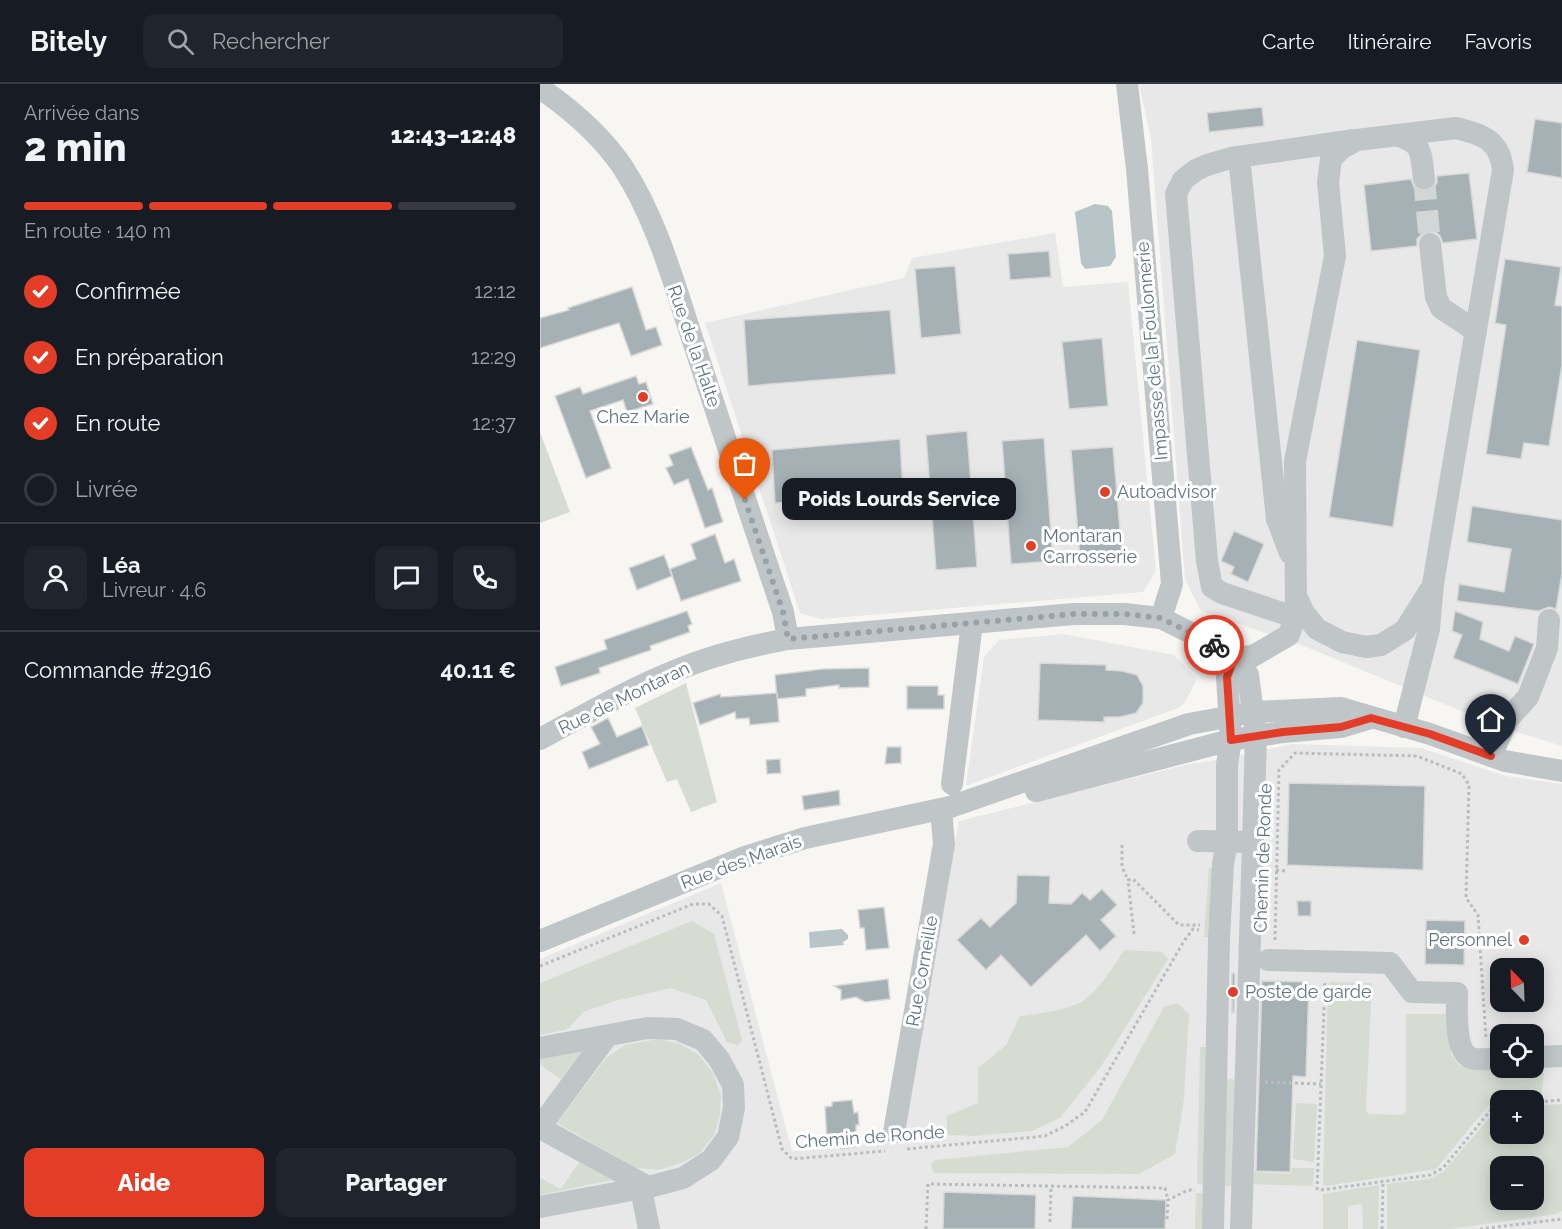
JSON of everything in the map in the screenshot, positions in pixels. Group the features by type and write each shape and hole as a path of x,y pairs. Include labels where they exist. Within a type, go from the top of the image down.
{"street":[{"name":"Impasse de la Foulonnerie","path":"1127,84 1137,169 1172,584 1161,618"},
{"name":"Rue de la Halte","path":"540,88 568,107 598,135 622,166 642,200 686,320 783,612 788,639"},
{"path":"1294,617 1222,593 1212,587 1207,561 1176,194 1183,180 1196,170 1239,157 1456,128 1485,137 1496,146 1502,157 1503,170 1433,584 1429,629 1404,727"},
{"path":"1396,135 1411,140 1417,145 1424,178"},
{"path":"1213,1229 1210,928 1227,835 1227,764 1231,740 1227,677 1234,658 1253,656 1288,635 1294,617 1296,594 1295,461 1335,256 1329,171 1331,159 1342,148 1357,140"},
{"path":"1239,157 1277,519 1296,570"},
{"path":"1430,244 1436,297 1442,308 1476,331"},
{"path":"1296,594 1304,613 1317,629 1342,642 1366,647 1381,645 1405,630 1433,584"},
{"name":"Rue de Montaran","path":"540,739 626,693 677,670 753,646 788,639 1074,614 1124,614 1161,618 1222,649 1234,658 1248,675 1256,735 1240,1229"},
{"path":"1491,756 1508,719 1528,697 1547,648 1549,620"},
{"name":"Rue Corneille","path":"899,1144 944,844 972,623"},
{"path":"1228,716 1254,712 1341,708 1505,760 1562,771"},
{"name":"Rue des Marais","path":"540,941 754,854 948,800 1189,723 1228,716"},
{"path":"1231,740 1256,735 1341,727 1371,718"},
{"name":"Rue des Marais","path":"948,800 1019,795 1231,740"},
{"path":"1199,835 1227,835 1253,842"},
{"path":"1271,960 1390,963 1412,992 1457,993 1459,1042 1464,1053 1473,1059 1490,1053"},
{"path":"540,1048 647,1028 677,1029 702,1040 719,1059 733,1085 734,1107 728,1137 711,1160 683,1178 645,1188 540,1207"},
{"path":"607,1036 540,1127 645,1188"},
{"path":"1544,1057 1562,1056"},
{"path":"645,1188 649,1229"}],"path":[{"name":"Chemin de Ronde","path":"1271,960 1279,770 1295,753 1418,756 1462,774 1468,785 1466,898 1478,915 1484,1038 1490,1045"},
{"path":"1122,845 1122,867 1128,880 1134,934"},
{"path":"1128,880 1133,879 1179,925 1210,928"},
{"name":"Chemin de Ronde","path":"540,966 693,904 709,904 722,916 782,1149 792,1159 899,1144 1045,1137 1065,1126 1085,1112 1193,929 1210,928"},
{"path":"1326,961 1319,1190 1430,1175 1443,1168 1490,1111"},
{"path":"1245,1082 1321,1084"},
{"path":"1544,1101 1562,1100"},
{"path":"1382,1229 1383,1181"},
{"path":"926,1229 928,1184 1165,1188 1168,1200 1167,1219"},
{"path":"1050,1222 1051,1186"},
{"path":"1168,1200 1188,1190 1199,1190"},
{"path":"1480,1229 1562,1219"}],"shaded area":[{"path":"1139,84 1562,84 1562,746 1495,725 1304,646 1201,611 1185,579 1151,139"},
{"path":"1095,204 1108,206 1112,211 1116,257 1110,266 1085,269 1081,263 1075,212"},
{"path":"1055,233 1063,287 1128,282 1156,571 1143,592 821,619 800,613 705,323 904,278 912,258"},
{"path":"540,432 570,512 540,523"},
{"path":"1063,634 1174,655 1197,679 1184,704 1178,708 966,786 984,657 999,640"},
{"path":"686,683 717,802 691,812 677,779 667,782 635,708"},
{"path":"1293,744 1421,748 1506,776 1562,784 1562,1229 540,1229 540,959 721,883 792,1151 901,1141 959,821 1189,764"},
{"path":"1209,868 1215,868 1212,937 1204,937"},
{"path":"692,921 714,934 742,1040 738,1045 727,1042 706,1000 671,988 615,1001 583,1012 568,1029 540,1035 540,983"},
{"path":"842,929 848,935 848,939 843,942 844,945 810,948 809,932"},
{"path":"1124,950 1162,952 1168,959 1102,1065 1060,1118 1032,1131 974,1136 947,1135 947,1116 978,1103 978,1068 1006,1045 1020,1016 1061,1009 1083,1001 1100,984"},
{"path":"1330,982 1372,983 1366,1110 1369,1114 1403,1115 1406,1111 1406,1015 1409,1014 1451,1014 1451,1055 1460,1066 1490,1067 1490,1078 1544,1078 1542,1090 1490,1090 1490,1105 1436,1169 1325,1186 1323,1184 1328,984"},
{"path":"1177,1003 1189,1014 1184,1099 1175,1154 1139,1174 934,1173 931,1165 935,1160 1068,1147 1102,1120 1164,1007"},
{"path":"658,1039 680,1044 699,1055 713,1073 721,1096 720,1115 714,1135 699,1154 681,1163 658,1170 636,1168 557,1123 606,1058 625,1045"},
{"path":"1200,1047 1210,1047 1205,1186 1197,1183"},
{"path":"583,1050 561,1079 540,1065 540,1059"},
{"path":"1225,1080 1235,1080 1236,1186 1221,1186"},
{"path":"1296,1103 1317,1104 1314,1162 1293,1159"},
{"path":"1562,1104 1562,1211 1556,1214 1450,1229 1387,1229 1387,1184 1429,1179 1443,1172 1490,1117 1490,1144 1544,1144 1544,1105"},
{"path":"579,1162 612,1180 540,1195 540,1178 561,1189"},
{"path":"1292,1168 1314,1168 1313,1186 1248,1184 1248,1172 1291,1174"},
{"path":"1379,1185 1378,1229 1363,1229 1362,1204 1348,1206 1348,1229 1323,1229 1323,1194"},
{"path":"1196,1193 1206,1193 1205,1229 1195,1229"}],"building":[{"path":"1262,107 1264,126 1209,132 1207,113"},
{"path":"1535,119 1562,123 1562,178 1527,172"},
{"path":"1469,173 1477,239 1443,243 1435,231 1429,231 1417,239 1417,246 1371,251 1364,185 1411,179 1414,187 1419,191 1425,191 1433,188 1437,183 1437,176"},
{"path":"1049,251 1051,277 1010,280 1008,254"},
{"path":"1505,259 1561,267 1555,305 1562,306 1562,365 1549,446 1524,443 1521,459 1486,454 1506,325 1495,323"},
{"path":"955,266 961,334 921,338 915,269"},
{"path":"632,287 646,330 656,327 662,345 631,356 619,323 540,348 540,318"},
{"path":"890,310 896,374 748,386 744,320"},
{"path":"1102,338 1108,406 1069,409 1062,342"},
{"path":"1357,340 1420,350 1393,527 1329,517"},
{"path":"636,376 639,384 646,382 653,404 627,412 623,400 590,411 611,468 586,478 555,396 580,387 583,394"},
{"path":"967,431 977,567 936,570 926,435"},
{"path":"1044,438 1053,561 1011,564 1002,441"},
{"path":"900,439 903,493 775,503 772,450"},
{"path":"691,447 708,490 712,488 723,522 705,528 688,479 674,485 666,468 673,465 669,455"},
{"path":"1113,447 1122,555 1080,558 1071,450"},
{"path":"1472,506 1562,520 1562,574 1556,609 1549,607 1539,611 1457,601 1459,584 1504,592 1511,549 1467,542"},
{"path":"1234,531 1264,544 1248,582 1231,574 1234,567 1221,561"},
{"path":"715,534 725,563 734,559 741,581 681,601 670,569 696,559 691,544"},
{"path":"664,555 672,576 637,590 629,568"},
{"path":"687,611 692,624 688,626 690,632 650,646 651,650 599,668 600,673 561,686 555,667 607,649 604,640"},
{"path":"1455,611 1483,622 1480,639 1509,651 1515,636 1534,644 1518,684 1453,658 1462,635 1452,631"},
{"path":"1040,663 1106,665 1106,670 1137,675 1143,686 1143,703 1136,713 1120,717 1104,717 1104,722 1038,720"},
{"path":"869,668 869,687 839,688 839,685 806,689 806,696 777,699 775,675 823,669"},
{"path":"907,686 938,686 938,695 944,695 944,709 907,709"},
{"path":"777,693 779,722 750,725 749,718 736,719 735,712 700,725 693,703 720,694 721,697"},
{"path":"608,718 617,737 642,726 649,745 589,769 582,752 600,744 591,727"},
{"path":"887,747 901,747 901,763 885,764"},
{"path":"780,759 781,773 767,774 766,760"},
{"path":"1289,783 1425,786 1423,870 1287,865"},
{"path":"839,790 840,805 804,810 802,796"},
{"path":"1017,875 1050,876 1049,903 1071,904 1082,893 1090,900 1102,889 1117,905 1101,920 1116,936 1100,951 1086,935 1031,987 1001,955 986,970 957,940 981,918 990,927 1016,903"},
{"path":"1297,901 1311,901 1311,916 1298,916"},
{"path":"884,907 889,948 866,950 864,928 860,928 858,910"},
{"path":"1426,920 1465,921 1464,965 1425,964"},
{"path":"1232,973 1235,974 1234,1012 1232,1013"},
{"path":"888,979 890,999 865,1002 856,997 841,1000 841,990 834,986"},
{"path":"1262,981 1309,982 1306,1077 1293,1076 1290,1172 1256,1171"},
{"path":"852,1100 854,1113 858,1112 856,1147 841,1149 840,1139 827,1141 825,1107 832,1106 832,1102"},
{"path":"944,1192 1036,1195 1035,1229 943,1229"},
{"path":"1073,1196 1166,1200 1165,1229 1071,1229"}],"tunnel":[{"path":"1424,178 1430,244"}],"way so far":[{"path":"745,500 783,612 788,639 1074,614 1124,614 1161,618 1214,645"}],"place":[{"name":"Chez Marie","path":"643,397"},
{"name":"Autoadvisor","path":"1105,492"},
{"name":"Poids Lourds Service","path":"745,500"},
{"name":"Montaran Carrosserie","path":"1031,546"},
{"name":"Personnel","path":"1524,940"},
{"name":"Poste de garde","path":"1233,992"}],"route":[{"path":"1214,645 1234,658 1227,677 1226,692 1231,740 1256,735 1341,727 1371,718 1430,734 1491,756"}]}
